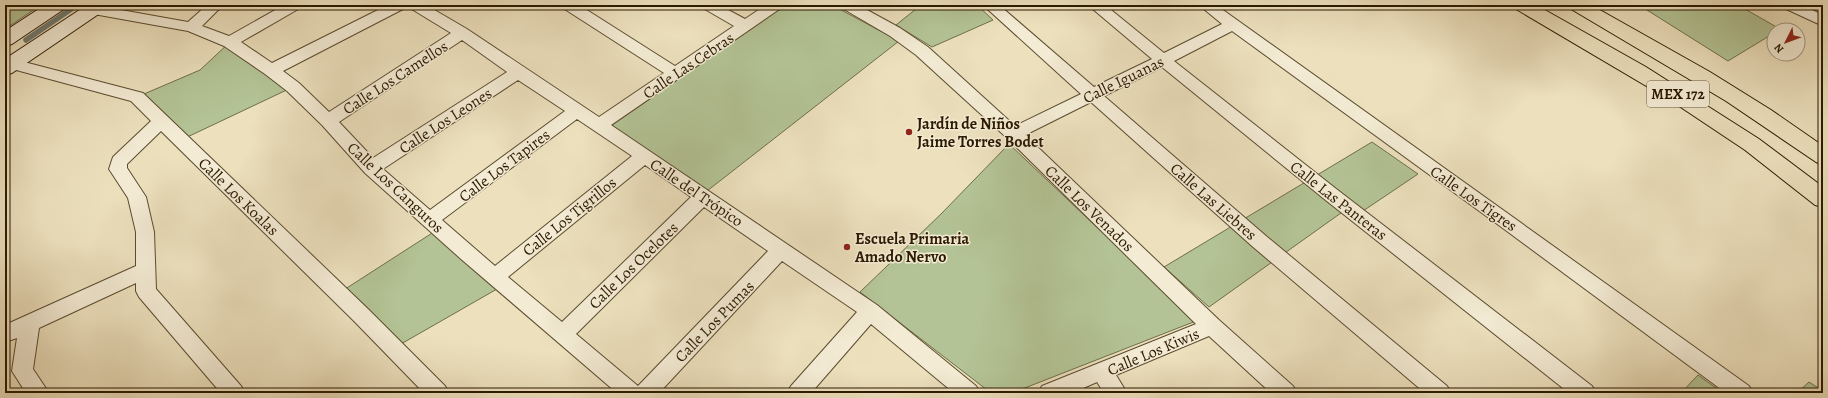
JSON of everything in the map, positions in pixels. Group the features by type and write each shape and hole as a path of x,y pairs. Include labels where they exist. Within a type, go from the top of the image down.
{"main road":[{"path":"5,40 58,5"},
{"name":"MEX 172","path":"1522,5 1677,93 1750,143 1823,199"},
{"name":"MEX 172","path":"1577,5 1708,79 1787,130 1823,157"},
{"path":"7,64 96,7"}],"street":[{"path":"191,27 216,5"},
{"path":"230,42 295,5"},
{"path":"271,70 400,5"},
{"name":"Calle del Trópico","path":"415,5 462,33 518,72 577,110 870,311 969,393"},
{"path":"568,5 675,73"},
{"path":"708,5 745,26"},
{"name":"Calle Las Cebras","path":"599,125 776,5"},
{"name":"Calle Los Venados","path":"848,5 895,32 922,51 1013,134 1212,326 1286,393"},
{"name":"Calle Las Liebres","path":"990,5 1259,240 1440,393"},
{"name":"Calle Las Panteras","path":"1095,5 1329,193 1585,393"},
{"name":"Calle Los Tigres","path":"1206,5 1511,224 1742,393"},
{"path":"1789,5 1823,22"},
{"name":"Calle Los Canguros","path":"96,7 191,27 230,42 271,70 293,87 328,121 371,168 431,219 495,277 632,393"},
{"name":"Calle Iguanas","path":"1013,134 1162,59 1234,25"},
{"name":"Calle Los Camellos","path":"328,121 462,33"},
{"name":"Calle Los Koalas","path":"7,64 136,96 361,315 438,393"},
{"name":"Calle Los Leones","path":"371,168 518,72"},
{"name":"Calle Los Tapires","path":"431,219 577,110"},
{"path":"162,120 119,162 118,169 136,197 145,232 146,291 234,393"},
{"name":"Calle Los Tigrillos","path":"495,277 644,156"},
{"name":"Calle Los Ocelotes","path":"563,334 704,196"},
{"name":"Calle Los Pumas","path":"645,393 782,250"},
{"path":"5,334 145,270"},
{"path":"798,393 870,311"},
{"path":"30,322 22,371 38,393"},
{"name":"Calle Los Kiwis","path":"1049,393 1212,326"},
{"path":"1102,372 1116,393"}],"green space":[{"path":"5,5 41,5 5,29"},
{"path":"785,5 832,5 899,41 707,191 611,126"},
{"path":"921,5 977,5 993,20 932,47 896,25"},
{"path":"1639,5 1738,5 1768,22 1766,22 1766,38 1728,61"},
{"path":"230,42 293,87 181,140 137,97 200,70"},
{"path":"1372,142 1418,174 1357,215 1348,208 1209,307 1164,267"},
{"path":"1009,144 1196,321 1012,393 991,393 860,292 942,213"},
{"path":"440,228 504,285 394,348 339,293"},
{"path":"1698,375 1723,393 1681,393"},
{"path":"1809,382 1823,391 1823,393 1797,393"}],"waterway":[{"path":"26,40 77,5"}],"place":[{"name":"Jardín de Niños Jaime Torres Bodet","path":"909,132"},
{"name":"Escuela Primaria Amado Nervo","path":"847,247"}]}
